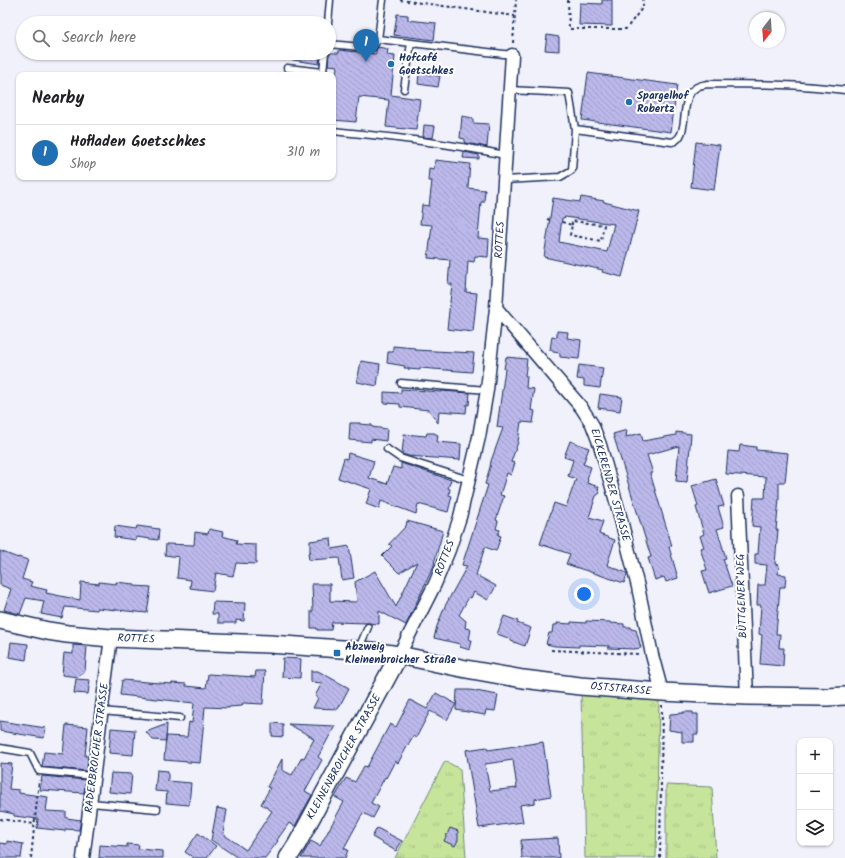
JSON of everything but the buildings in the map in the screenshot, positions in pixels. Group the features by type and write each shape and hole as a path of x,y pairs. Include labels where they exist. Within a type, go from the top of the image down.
{"street":[{"name":"ROTTES","path":"0,620 48,631 111,638 269,644 358,650 399,655 442,568 460,517 479,438 487,390 496,308 512,55"},
{"name":"EICKERENDER STRASSE","path":"496,308 581,407 592,424 600,445 619,512 662,692"},
{"name":"BÜTTGENER WEG","path":"738,496 747,696"},
{"name":"RADERBROICHER STRASSE","path":"83,858 111,638"},
{"name":"OSTSTRASSE","path":"399,655 523,679 580,686 747,696 845,696"},
{"name":"KLEINENBROICHER STRASSE","path":"288,858 399,655"}],"lane":[{"path":"329,16 330,0"},
{"path":"336,45 372,48 378,39 383,0"},
{"path":"378,39 512,55"},
{"path":"404,88 411,43"},
{"path":"288,68 323,72 324,60"},
{"path":"576,129 672,142 678,139 682,132 689,95 694,89 700,86 707,84 790,85 818,86 845,90"},
{"path":"504,180 560,177 572,170 576,129 569,93 509,90"},
{"path":"336,131 430,142 480,149 505,155"},
{"path":"401,383 487,390"},
{"path":"387,449 400,458 469,480"},
{"path":"358,650 368,627"},
{"path":"101,711 180,718"},
{"path":"0,748 30,753 39,771 94,776"},
{"path":"91,803 157,809"}],"path":[{"path":"400,0 515,16"},
{"path":"512,55 516,0"},
{"path":"568,0 569,29 626,29 643,8 643,0"},
{"path":"572,221 604,224 601,241 570,235 572,225 572,221"},
{"path":"562,222 572,225"},
{"path":"551,650 652,655"},
{"path":"660,858 662,692"},
{"path":"31,858 39,771"},
{"path":"0,819 34,824"}],"green space":[{"path":"581,692 659,696 656,858 585,858"},
{"path":"445,761 460,769 466,858 395,858"},
{"path":"666,785 712,787 716,858 666,858"}],"place":[{"name":"Hofladen Goetschkes","path":"366,62"},
{"name":"Hofcafé Goetschkes","path":"391,64"},
{"name":"Spargelhof Robertz","path":"629,102"},
{"name":"Abzweig Kleinenbroicher Straße","path":"337,653"}]}
